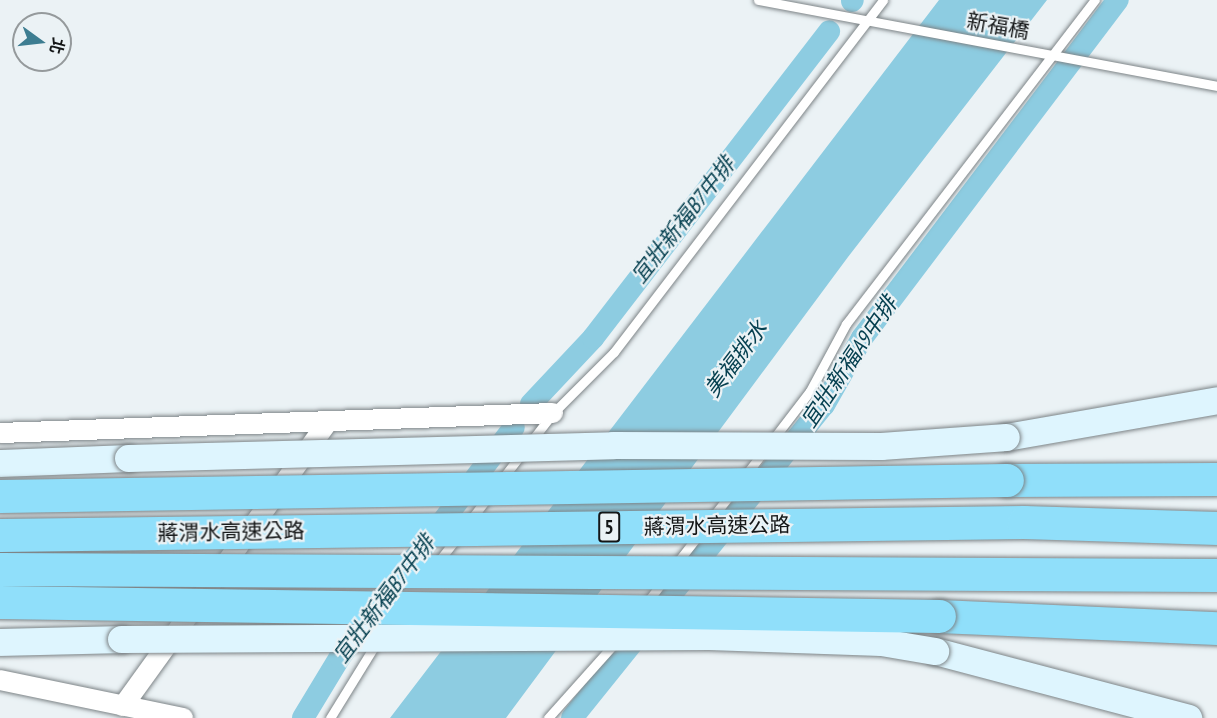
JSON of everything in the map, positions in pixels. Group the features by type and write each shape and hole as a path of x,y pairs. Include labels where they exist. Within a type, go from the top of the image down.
{"highway":[{"path":"0,496 1007,480 1216,479"},
{"name":"蔣渭水高速公路","path":"0,535 1024,522 1217,528"},
{"name":"蔣渭水高速公路","path":"0,569 1217,575"},
{"path":"0,602 939,616 1217,628"}],"main road":[{"path":"0,463 613,445 881,446 1006,437 1217,399"},
{"path":"0,642 121,639 709,636 881,642 935,651 1188,718"}],"street":[{"path":"0,433 553,413"},
{"path":"123,706 328,422"},
{"path":"0,680 183,718"}],"lane":[{"name":"新福橋","path":"758,0 1217,86"},
{"path":"425,579 553,413 614,352 882,0"},
{"path":"548,718 593,672 810,391 846,324 1095,0"},
{"path":"397,616 411,598"},
{"path":"330,718 390,626"}],"water":[{"name":"美福排水","path":"939,0 1047,0 848,257 506,718 390,718"}],"waterway":[{"name":"宜壯新福A9中排","path":"572,718 824,405 862,338 1118,0"},
{"name":"宜壯新福B7中排","path":"531,404 593,338 829,31"},
{"name":"宜壯新福B7中排","path":"303,718 340,657 514,427"}]}
